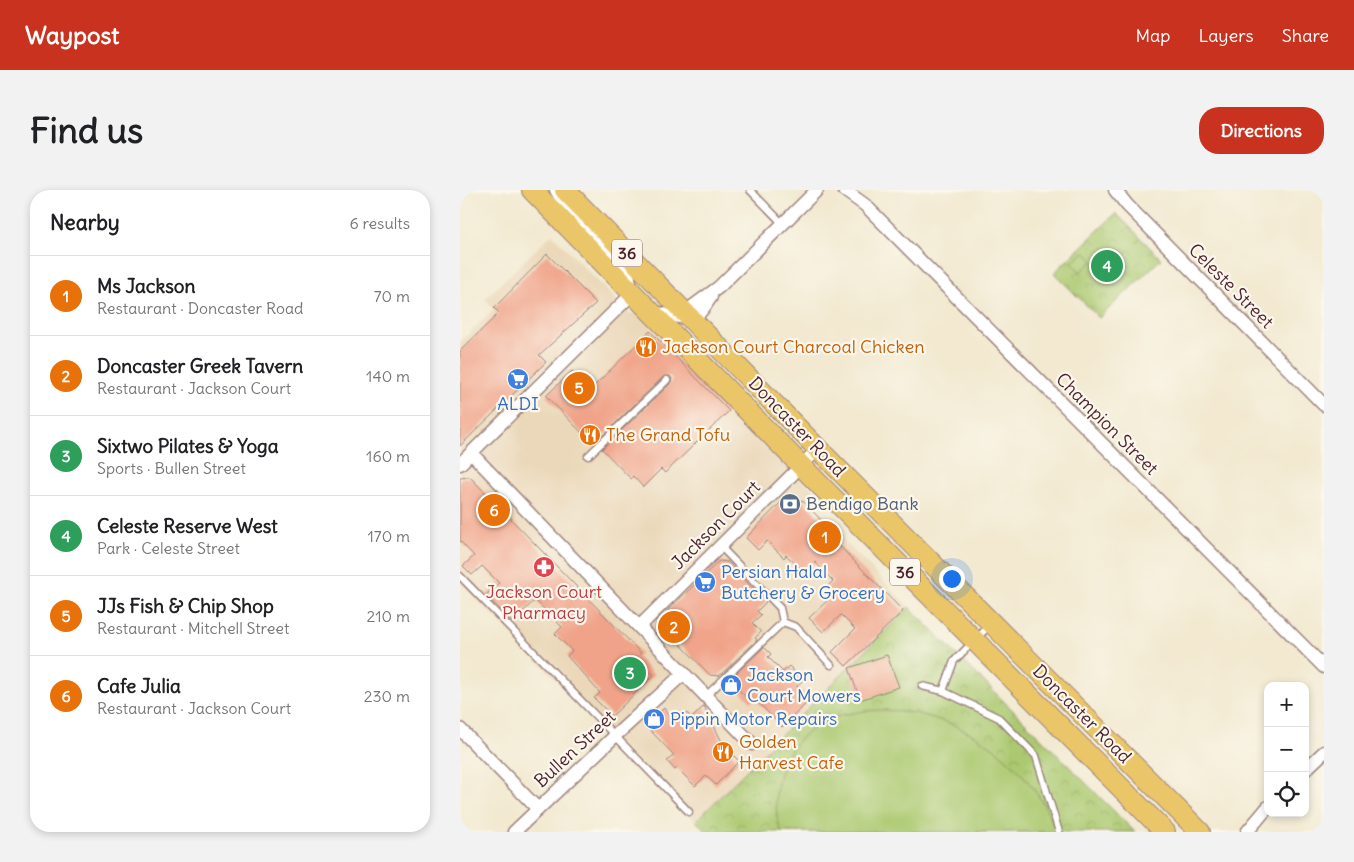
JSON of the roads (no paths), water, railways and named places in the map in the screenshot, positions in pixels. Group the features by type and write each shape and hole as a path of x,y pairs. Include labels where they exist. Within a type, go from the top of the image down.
{"main road":[{"name":"Doncaster Road","path":"532,190 801,466 1165,832"},
{"name":"Doncaster Road","path":"565,190 818,449 1200,832"}],"street":[{"path":"460,464 632,294 629,278 622,264 566,207 556,190"},
{"path":"648,310 694,316 719,287 817,190"},
{"name":"Champion Street","path":"844,190 864,205 1324,667"},
{"name":"Champion Street","path":"854,190 864,205"},
{"name":"Celeste Street","path":"1115,190 1127,205 1324,405"},
{"name":"Jackson Court","path":"639,626 818,449"},
{"path":"471,452 752,744"},
{"name":"Bullen Street","path":"514,832 684,673"},
{"path":"460,729 538,809"},
{"path":"1309,766 1324,752"},
{"path":"1247,832 1264,812"}],"lane":[{"path":"750,190 783,224"},
{"path":"588,456 667,380"},
{"path":"720,546 780,608 783,622"},
{"path":"460,576 689,812"},
{"path":"783,622 796,627 831,665"},
{"path":"706,696 783,622"},
{"path":"943,691 954,661 992,623"},
{"path":"922,686 943,691 999,718 1036,756 1060,832"}],"place":[{"name":"Celeste Reserve West","path":"1107,266"},
{"name":"Jackson Court Charcoal Chicken","path":"646,347"},
{"name":"ALDI","path":"518,379"},
{"name":"JJs Fish & Chip Shop","path":"579,388"},
{"name":"The Grand Tofu","path":"590,435"},
{"name":"Bendigo Bank","path":"790,504"},
{"name":"Cafe Julia","path":"494,510"},
{"name":"Ms Jackson","path":"825,537"},
{"name":"Jackson Court Pharmacy","path":"544,567"},
{"name":"Persian Halal Butchery & Grocery","path":"705,582"},
{"name":"Doncaster Greek Tavern","path":"674,627"},
{"name":"Sixtwo Pilates & Yoga","path":"630,673"},
{"name":"Jackson Court Mowers","path":"731,685"},
{"name":"Pippin Motor Repairs","path":"654,719"},
{"name":"Golden Harvest Cafe","path":"723,752"}]}
